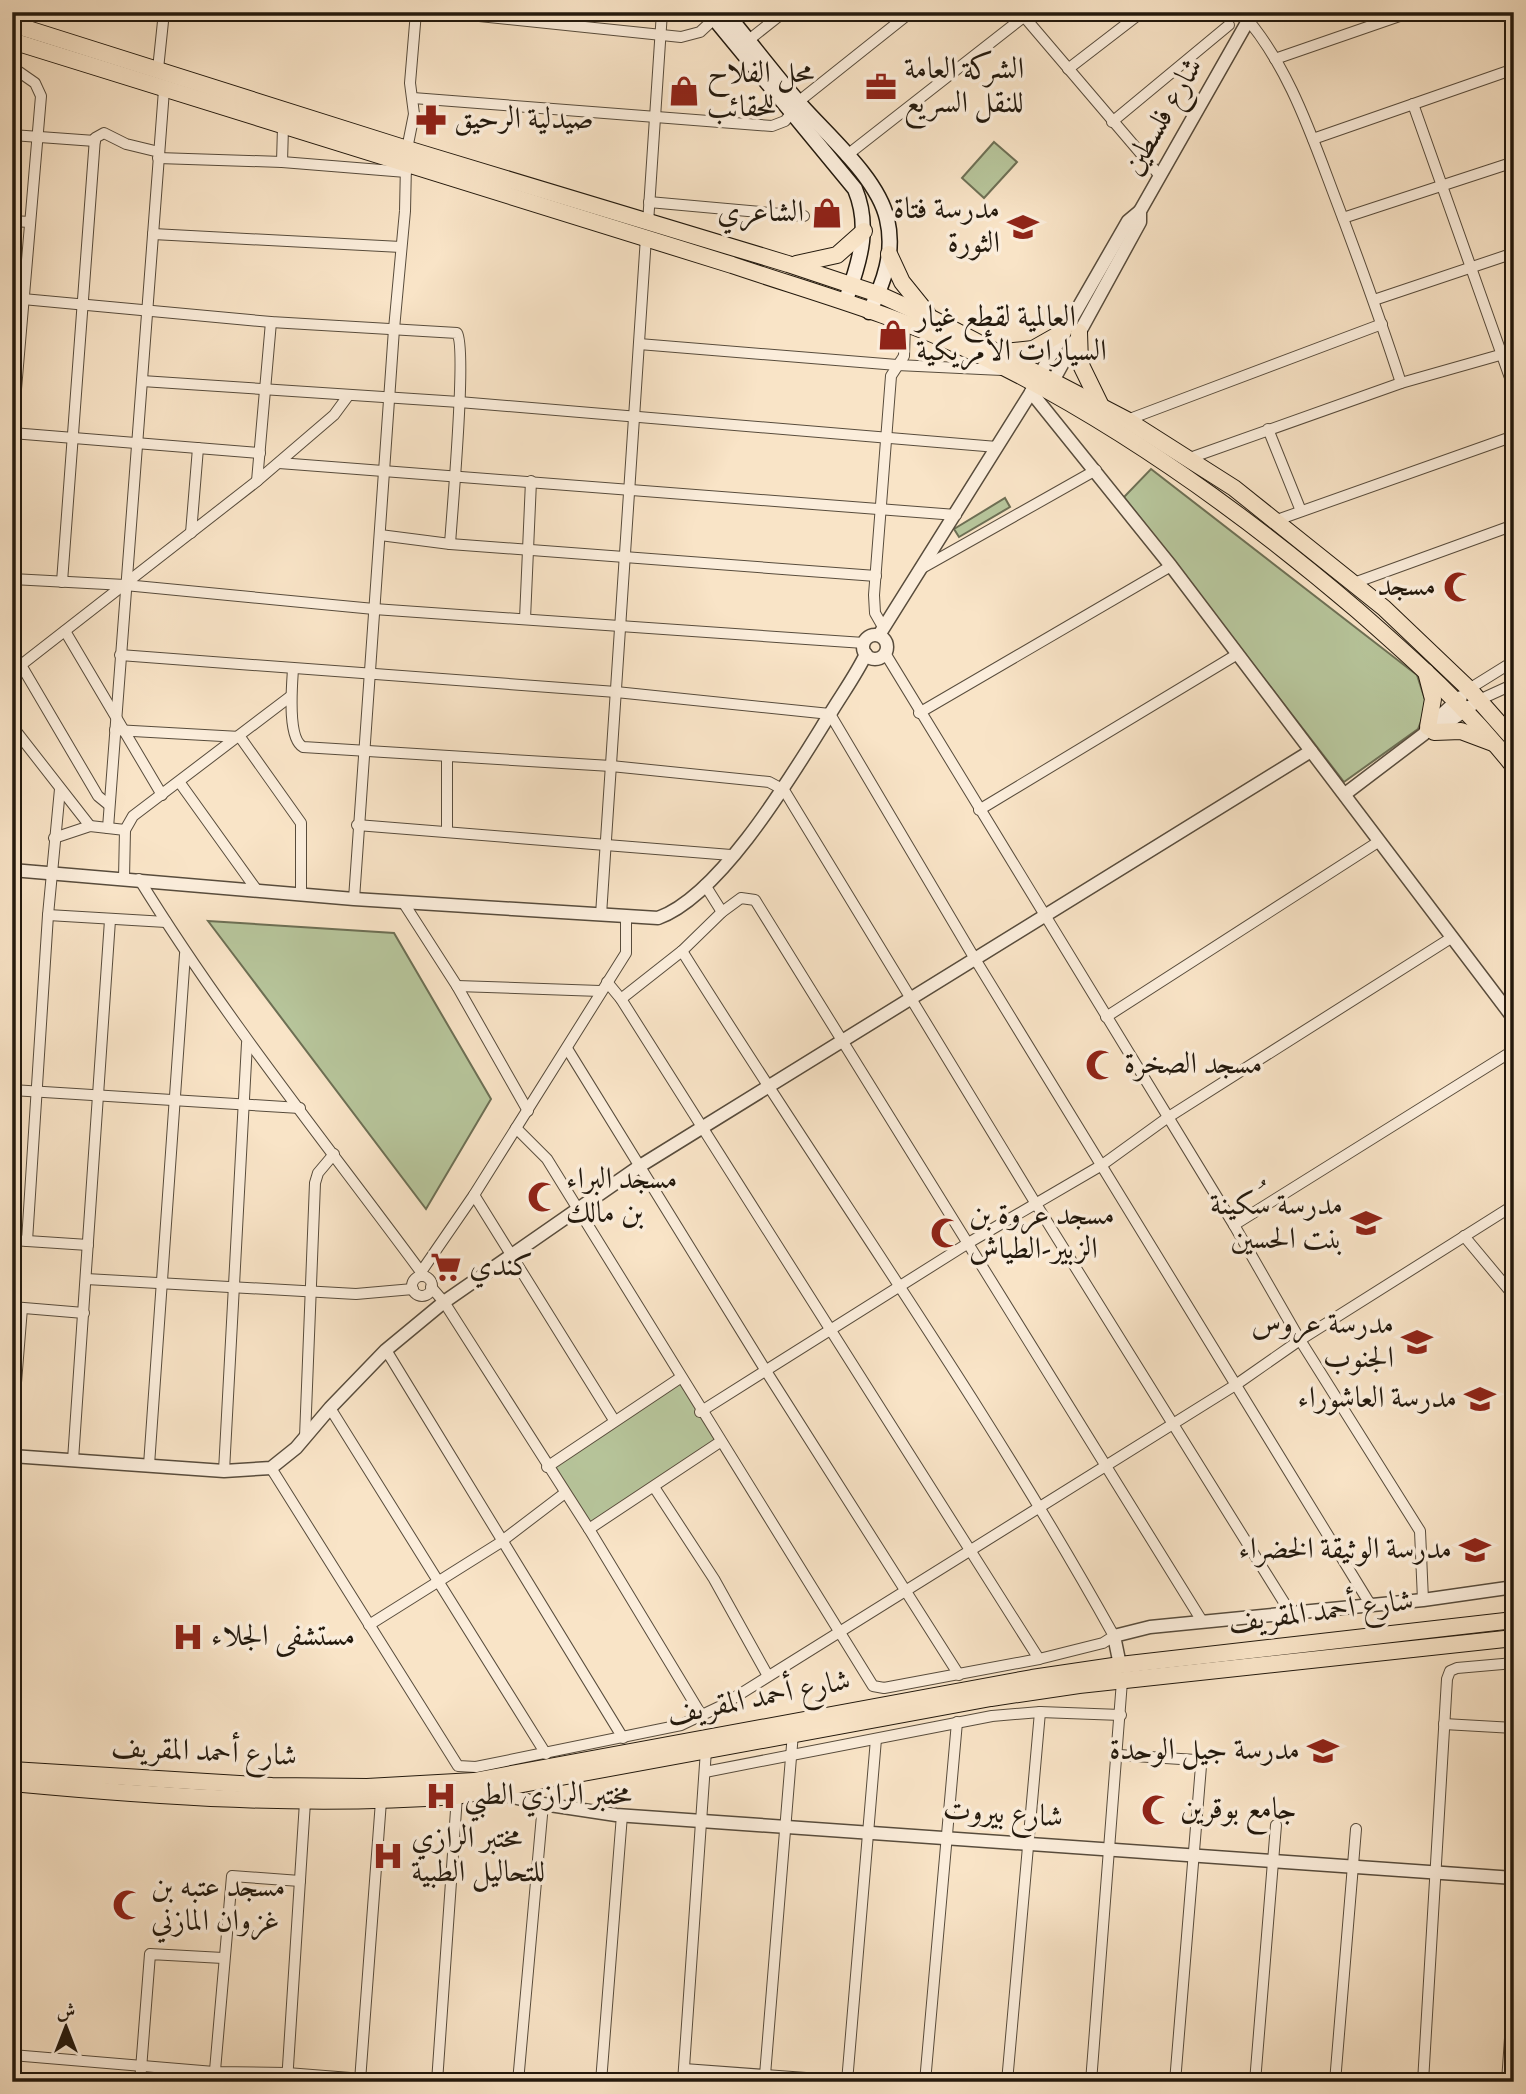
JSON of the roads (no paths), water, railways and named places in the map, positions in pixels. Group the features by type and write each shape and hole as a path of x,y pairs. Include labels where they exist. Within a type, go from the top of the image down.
{"main road":[{"path":"716,14 796,106 855,188 863,212 864,231 862,251 845,303"},
{"path":"12,24 158,69 406,162"},
{"path":"12,41 284,127 647,230 788,264 878,294 931,317 999,352 1040,383 1216,499 1324,581 1461,705 1514,767"},
{"path":"796,106 846,156 882,202 887,218 889,254 878,294 869,312"},
{"path":"647,230 960,346 1006,370 1101,407 1126,420 1190,458 1277,520 1353,583 1474,695 1514,740"},
{"path":"788,264 837,255 864,231"},
{"path":"889,254 906,289 931,317"},
{"path":"999,352 1033,349 1071,332 1080,363 1101,407"},
{"path":"1425,670 1433,699 1428,731 1461,732 1496,744"},
{"name":"شارع أحمد المقريف","path":"12,1783 367,1787 474,1781 794,1720 1513,1620"},
{"name":"شارع أحمد المقريف","path":"12,1770 125,1786 305,1802 457,1796 1121,1673 1514,1638"}],"street":[{"path":"158,69 164,12"},
{"path":"354,899 406,162 414,114 410,83 416,12"},
{"path":"441,12 661,35 694,34 716,14"},
{"path":"601,915 662,12"},
{"path":"744,44 784,12"},
{"path":"413,98 772,126 781,124 796,106 911,12"},
{"path":"1068,69 1142,12"},
{"path":"1275,59 1411,12"},
{"path":"846,156 1025,14 1112,122 1160,176"},
{"path":"1248,15 1275,59 1313,139 1374,300 1401,383"},
{"name":"شارع فلسطين","path":"881,631 1071,332 1130,218 1140,211 1248,15"},
{"path":"1112,122 1229,25"},
{"path":"12,67 31,80 40,92 30,222 17,299 12,434 260,453"},
{"path":"1313,139 1514,69"},
{"path":"116,717 164,90"},
{"path":"1413,104 1473,267 1514,389"},
{"path":"282,162 284,127"},
{"path":"62,582 95,141 98,133 158,155 282,162 406,162"},
{"path":"12,135 95,141"},
{"path":"1343,218 1514,162"},
{"path":"649,202 804,216"},
{"path":"12,221 30,222"},
{"path":"153,234 401,247"},
{"path":"1374,300 1514,253"},
{"path":"17,299 271,322 457,332 461,342 450,544"},
{"path":"257,481 271,322"},
{"path":"1126,420 1382,324"},
{"path":"905,325 904,356 891,376 876,576 875,613 887,643 885,653 919,713 1234,1225 1300,1340 1420,1531 1423,1600"},
{"path":"639,344 897,365 1006,370"},
{"path":"1190,458 1401,383 1514,351"},
{"path":"142,381 459,402 634,419 997,447"},
{"path":"1040,383 1097,470 1514,1019"},
{"path":"109,805 98,796 16,668 125,586 279,463 334,415 348,396"},
{"path":"1268,429 1301,512"},
{"path":"1277,520 1514,436"},
{"path":"191,533 198,448"},
{"path":"279,463 385,469 956,515"},
{"path":"924,567 1097,470"},
{"path":"525,619 531,481"},
{"path":"1353,583 1514,525"},
{"path":"380,535 450,544 876,576"},
{"path":"919,713 1171,566"},
{"path":"12,579 621,626 865,649 876,659 885,653"},
{"path":"65,631 116,717 120,731 162,795"},
{"path":"12,870 354,899 658,918 668,914 705,885 784,790 830,714 865,649 867,638 881,631"},
{"path":"120,655 616,692 830,714"},
{"path":"979,810 1236,655"},
{"path":"1345,794 1512,666"},
{"path":"293,669 291,696 298,746 611,766 769,782 784,790 1035,1204 1290,1612"},
{"path":"1474,695 1514,684"},
{"path":"124,878 125,830 133,816 180,783 291,696"},
{"path":"830,714 975,958 1370,1604"},
{"path":"12,726 90,826"},
{"path":"107,828 120,731"},
{"path":"120,731 240,737"},
{"path":"240,737 301,823 301,895"},
{"path":"12,1457 224,1471 271,1468 305,1437 386,1350 444,1302 640,1166 844,1043 975,958 1311,751"},
{"path":"447,756 447,831"},
{"path":"180,783 256,889"},
{"path":"27,1241 48,915 60,789"},
{"path":"358,825 731,855"},
{"path":"54,838 90,826 125,830"},
{"path":"1106,1017 1378,842"},
{"path":"139,879 185,954 247,1043 300,1108 421,1274 429,1279 589,1528 702,1716"},
{"path":"705,885 722,912"},
{"path":"621,999 682,951 722,912 741,898 755,900 970,1242 1202,1621"},
{"path":"403,902 457,986 528,1111"},
{"path":"48,915 166,922"},
{"path":"413,1289 414,1281 474,1195 568,1050 603,987 626,953 626,918"},
{"path":"73,1460 110,920"},
{"path":"700,1412 901,1288 970,1242 1102,1166 1167,1118 1451,938"},
{"path":"682,951 767,1087 901,1288 1114,1636 1121,1673 1119,1755 1091,2082"},
{"path":"149,1465 185,954"},
{"path":"457,986 603,987 621,999 1039,1659"},
{"path":"224,1471 247,1043"},
{"path":"568,1050 766,1371 959,1675"},
{"path":"1234,1225 1514,1050"},
{"path":"12,1090 300,1108"},
{"path":"516,1128 547,1159 700,1412 868,1681 877,1689 1039,1659 1103,1643 1114,1636 1150,1627 1423,1600 1514,1587"},
{"path":"305,1437 315,1183 318,1173 334,1154"},
{"path":"474,1195 614,1420"},
{"path":"271,1468 458,1766 466,1768 623,1738 681,1725 702,1716 907,1592 1036,1507 1237,1384 1300,1340 1514,1205"},
{"path":"1464,1236 1514,1296"},
{"path":"12,1240 88,1245"},
{"path":"86,1279 382,1294 413,1289 423,1296 432,1287"},
{"path":"12,1432 17,1308 84,1314"},
{"path":"386,1350 502,1541 535,1589 623,1738"},
{"path":"547,1466 680,1378"},
{"path":"330,1408 546,1754"},
{"path":"589,1528 720,1442"},
{"path":"654,1487 714,1579 768,1676"},
{"path":"369,1625 502,1541 565,1493"},
{"path":"1423,2082 1445,1689 1450,1671 1457,1668 1514,1663"},
{"path":"705,1772 957,1721 1040,1712 1121,1715"},
{"path":"1007,2082 1040,1712"},
{"path":"925,2082 949,1837 957,1721"},
{"path":"1444,1724 1514,1728"},
{"path":"765,2075 793,1733"},
{"path":"684,2069 847,2082 876,1739"},
{"path":"683,2082 706,1750"},
{"path":"1119,1755 1196,1760 1200,1763 1196,1854 1175,2082"},
{"name":"شارع بيروت","path":"490,1792 543,1804 702,1822 1514,1878"},
{"path":"437,2082 457,1796"},
{"path":"360,2080 381,1801"},
{"path":"287,2078 305,1802"},
{"path":"518,2082 543,1804"},
{"path":"601,2082 622,1815"},
{"path":"1255,2082 1276,1825"},
{"path":"1335,2082 1356,1829"},
{"path":"214,2077 232,1876 300,1881"},
{"path":"140,2082 150,1954 223,1958"},
{"path":"1507,2082 1514,1980"},
{"path":"12,2055 141,2066 214,2077 401,2082"}],"place":[{"name":"الشركة العامة للنقل السريع","path":"881,87"},
{"name":"محل الفلاح للحقائب","path":"684,91"},
{"name":"صيدلية الرحيق","path":"431,120"},
{"name":"الشاعري","path":"827,213"},
{"name":"مدرسة فتاة الثورة","path":"1023,227"},
{"name":"العالمية لقطع غيار السيارات الأمريكية","path":"893,335"},
{"name":"مسجد","path":"1459,587"},
{"name":"مسجد الصخرة","path":"1101,1065"},
{"name":"مسجد البراء بن مالك","path":"543,1197"},
{"name":"مدرسة سُكينة بنت الحسين","path":"1366,1223"},
{"name":"مسجد عروة بن الزبير-الطياش","path":"946,1233"},
{"name":"كندي","path":"446,1267"},
{"name":"مدرسة عروس الجنوب","path":"1417,1342"},
{"name":"مدرسة العاشوراء","path":"1480,1399"},
{"name":"مدرسة الوثيقة الخضراء","path":"1475,1550"},
{"name":"مستشفى الجلاء","path":"188,1637"},
{"name":"مدرسة جيل الوحدة","path":"1323,1751"},
{"name":"مختبر الرازي الطبي","path":"441,1796"},
{"name":"جامع بوقرين","path":"1157,1810"},
{"name":"مختبر الرازي للتحاليل الطبية","path":"388,1856"},
{"name":"مسجد عتبه بن غزوان المازني","path":"128,1905"}]}
